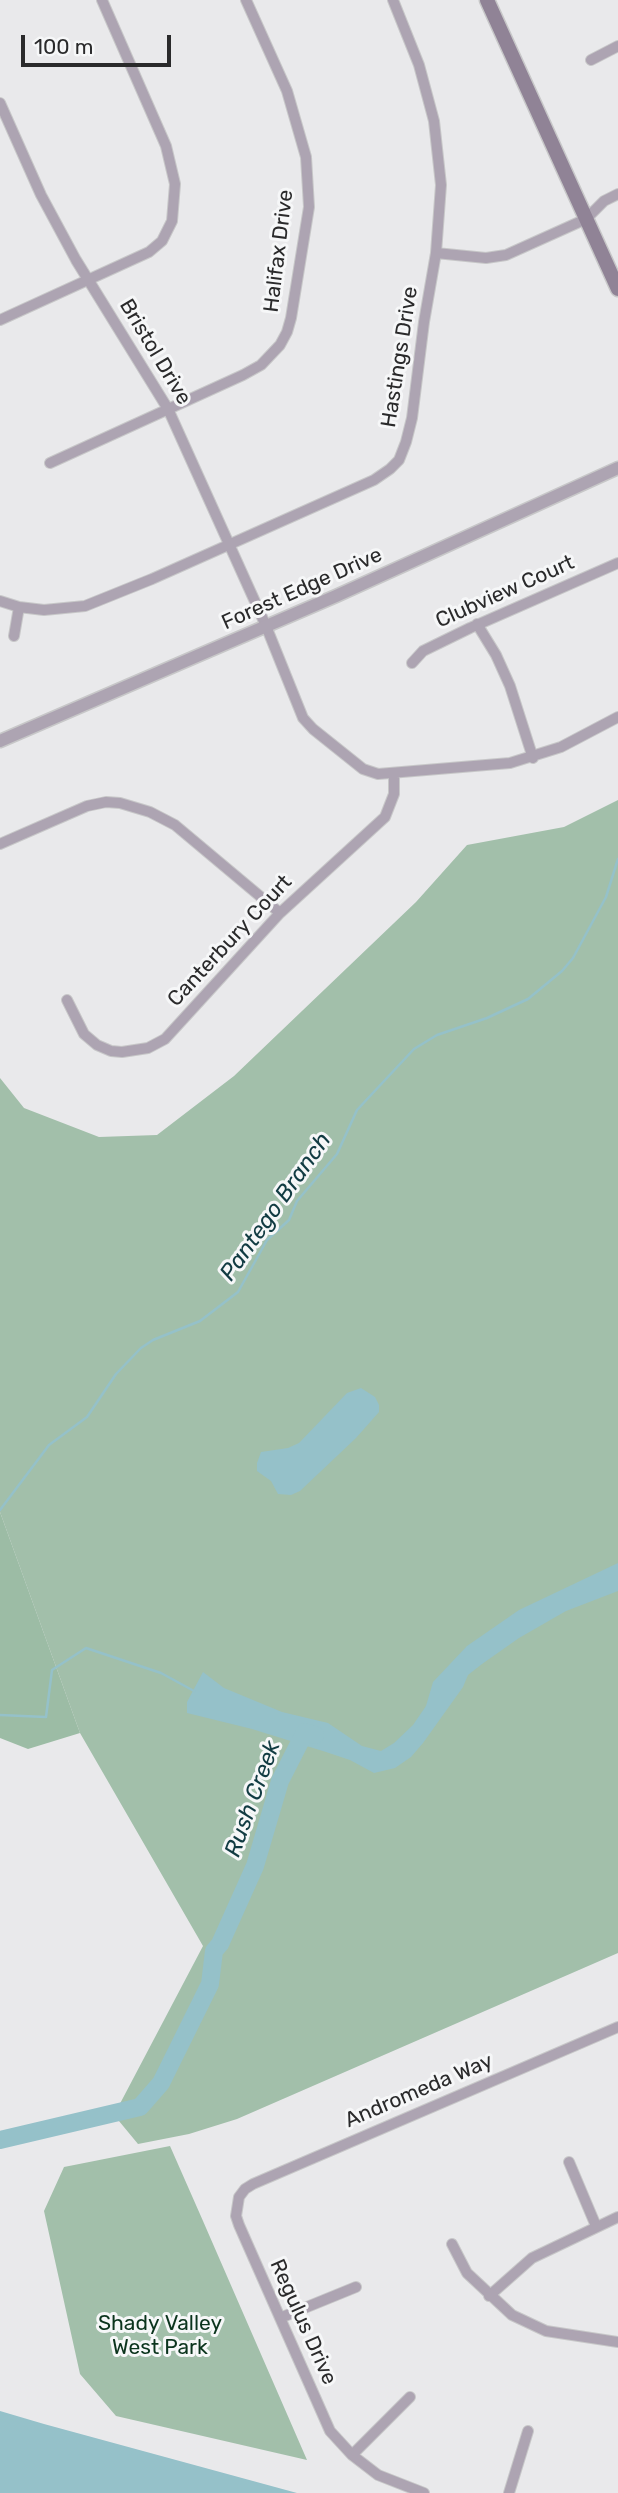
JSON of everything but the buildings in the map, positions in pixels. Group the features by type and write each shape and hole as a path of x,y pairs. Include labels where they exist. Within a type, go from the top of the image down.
{"main road":[{"path":"487,0 618,289"}],"street":[{"path":"0,320 133,260 162,241 173,221 175,184 166,146 102,0"},
{"name":"Halifax Drive","path":"50,463 243,375 261,365 280,345 291,318 309,207 306,157 288,91 246,0"},
{"name":"Hastings Drive","path":"0,601 44,610 85,606 374,480 399,460 411,418 436,253 441,186 435,121 419,65 393,0"},
{"path":"591,60 618,46"},
{"name":"Bristol Drive","path":"0,103 41,195 169,409 266,626 303,718 313,729 363,769 379,774 510,764 533,758 586,735 618,717"},
{"path":"436,253 486,258 506,255 586,219 604,201 618,194"},
{"name":"Forest Edge Drive","path":"0,741 266,626 618,468"},
{"name":"Clubview Court","path":"412,663 423,651 477,624 618,563"},
{"path":"14,636 19,607"},
{"path":"477,624 496,654 510,687 533,758"},
{"name":"Canterbury Court","path":"67,1000 84,1034 97,1045 122,1052 158,1044 280,913 385,817 394,794 394,773"},
{"path":"0,844 87,806 106,802 120,803 150,812 175,825 280,913"},
{"name":"Andromeda Way","path":"239,2197 245,2189 265,2179 618,2027"},
{"path":"569,2162 596,2227"},
{"name":"Regulus Drive","path":"239,2197 236,2216 239,2225 330,2431 352,2455 378,2475 424,2493"},
{"path":"489,2296 531,2258 618,2217"},
{"path":"452,2244 467,2273 512,2315 546,2331 618,2342"},
{"path":"280,2318 356,2287"},
{"path":"352,2455 410,2397"},
{"path":"509,2493 528,2431"}],"green space":[{"path":"618,800 618,1953 237,2119 189,2134 138,2144 114,2115 203,1946 80,1733 0,1512 0,1078 24,1108 99,1137 157,1135 234,1076 416,902 467,845 564,827"},
{"path":"0,1512 80,1733 28,1749 0,1738"},
{"name":"Shady Valley West Park","path":"170,2146 307,2460 116,2416 80,2374 44,2211 64,2167"}],"water":[{"path":"361,1388 375,1397 379,1412 356,1438 300,1491 291,1495 278,1494 271,1481 257,1471 261,1452 288,1448 299,1443 347,1393"},
{"path":"618,1563 618,1591 566,1611 519,1638 468,1675 463,1687 423,1743 411,1757 395,1768 374,1773 350,1760 326,1752 252,1729 187,1713 187,1702 203,1672 224,1688 282,1712 328,1723 362,1746 381,1751 413,1725 426,1706 433,1682 467,1646 519,1610"},
{"path":"0,2411 44,2424 297,2493 0,2493"}],"waterway":[{"name":"Pantego Branch","path":"0,1510 49,1445 87,1417 116,1374 141,1348 153,1340 200,1321 238,1292 267,1240 289,1220 297,1201 337,1154 357,1110 414,1049 437,1035 487,1018 528,999 562,971 573,958 606,897 618,859"},
{"path":"0,1715 46,1717 52,1670 86,1648 161,1673 194,1691"},
{"name":"Rush Creek","path":"0,2140 140,2107 161,2083 210,1984 214,1951 220,1944 255,1866 280,1781 305,1732 315,1735"}]}
